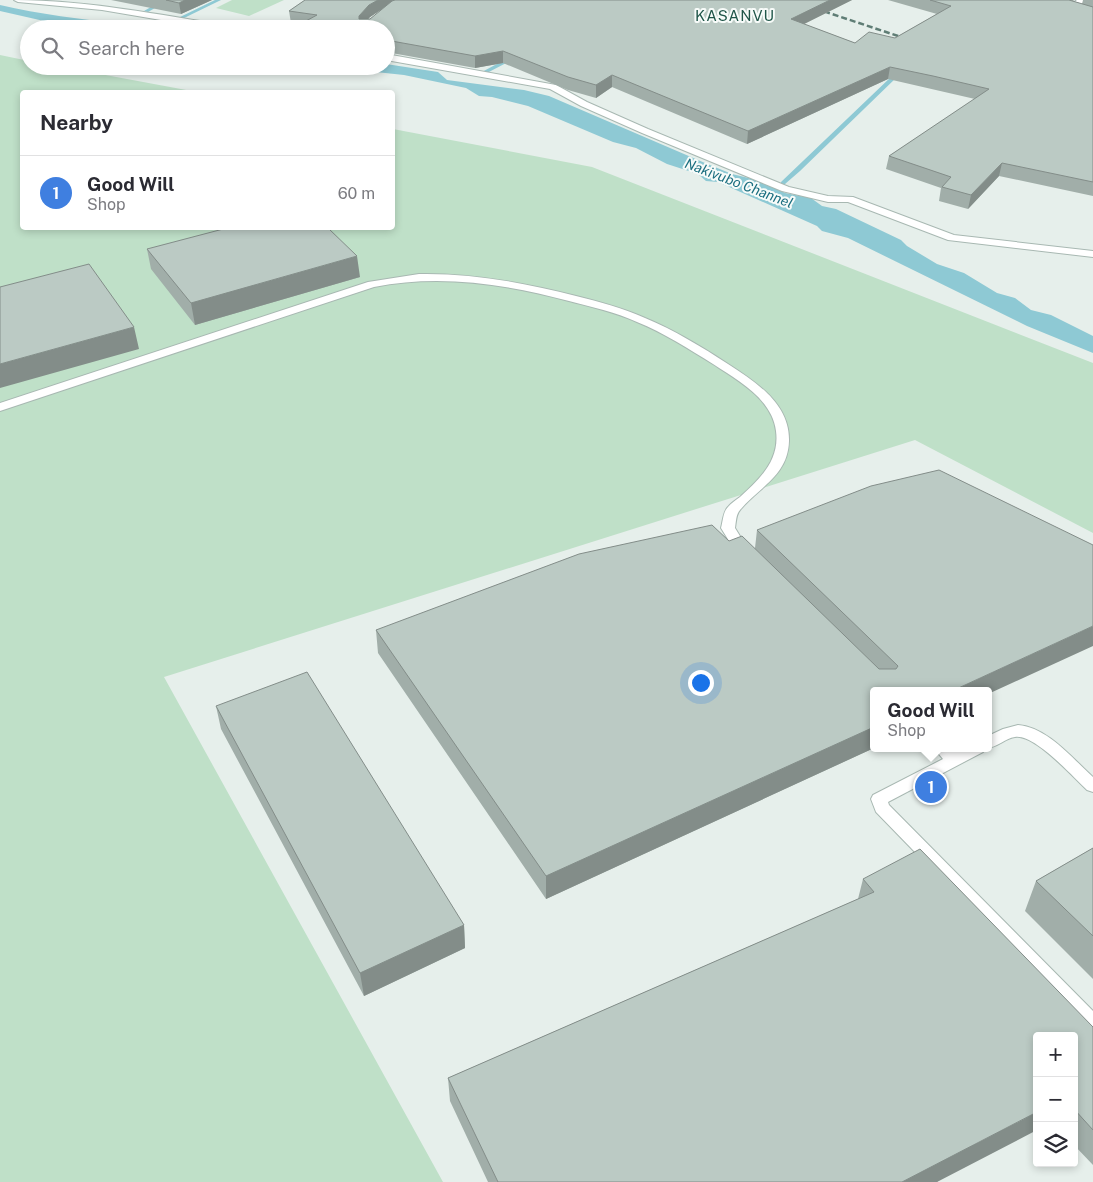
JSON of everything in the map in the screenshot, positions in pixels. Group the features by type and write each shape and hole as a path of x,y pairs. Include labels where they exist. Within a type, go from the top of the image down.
{"street":[{"path":"18,0 102,8 171,20"},
{"path":"1071,9 1082,0"},
{"path":"395,59 553,87 584,104 645,131 786,189 828,200 849,199 952,238 1093,254"}],"lane":[{"path":"0,407 395,278 422,276 468,277 514,285 587,302 640,320 682,340 740,377 772,405 781,426 783,445 771,475 733,510 728,528 739,548 753,562"},
{"path":"992,741 1007,733 1021,730 1036,736 1093,786"},
{"path":"948,754 879,798 882,808 1093,1023"}],"green space":[{"path":"232,0 284,0 249,16 216,8"},
{"path":"0,55 20,59 20,75 105,75 186,90 20,90 20,230 395,230 395,129 592,167 1093,363 1093,533 915,440 164,677 443,1182 0,1182"}],"water":[{"path":"0,5 96,20 40,20 0,11"},
{"name":"Nakivubo Channel","path":"395,65 438,72 447,80 524,90 549,96 732,174 765,182 785,193 811,198 822,206 836,209 901,240 907,246 937,264 964,273 997,293 1015,298 1031,310 1051,315 1093,336 1093,353 1027,326 848,238 822,231 817,226 718,182 706,181 698,174 667,164 636,148 613,142 528,106 492,97 479,96 466,88 395,74"}],"building":[{"path":"166,0 185,0 179,3"},
{"path":"305,0 378,0 369,5 359,16 359,19 370,19 395,0 830,0 791,19 855,43 869,32 895,38 951,6 930,0 1069,0 1093,7 1093,182 1002,163 971,195 942,187 951,177 889,156 989,89 933,76 890,67 748,131 612,75 596,85 568,77 503,51 475,56 395,42 395,20 308,20 317,15 289,11"},
{"path":"219,230 330,230 357,256 191,303 147,249"},
{"path":"89,264 134,327 0,364 0,287"},
{"path":"939,470 1093,545 1093,626 961,687 870,687 870,729 546,876 376,630 579,554 712,525 729,541 742,536 879,669 896,669 898,666 757,530 871,486"},
{"path":"307,672 464,925 360,973 216,706"},
{"path":"1093,848 1093,936 1036,881"},
{"path":"920,849 1093,1027 1093,1130 1078,1113 1078,1032 1033,1032 1033,1114 902,1182 498,1182 448,1078 874,892 863,879"}],"waterway":[{"path":"146,11 167,0"},
{"path":"180,18 219,0"},
{"path":"483,73 512,58"},
{"path":"783,183 895,76 892,72"}],"railway":[{"path":"790,0 913,41"}],"place":[{"name":"Good Will","path":"931,787"}],"district":[{"name":"KASANVU","path":"735,15"}]}
